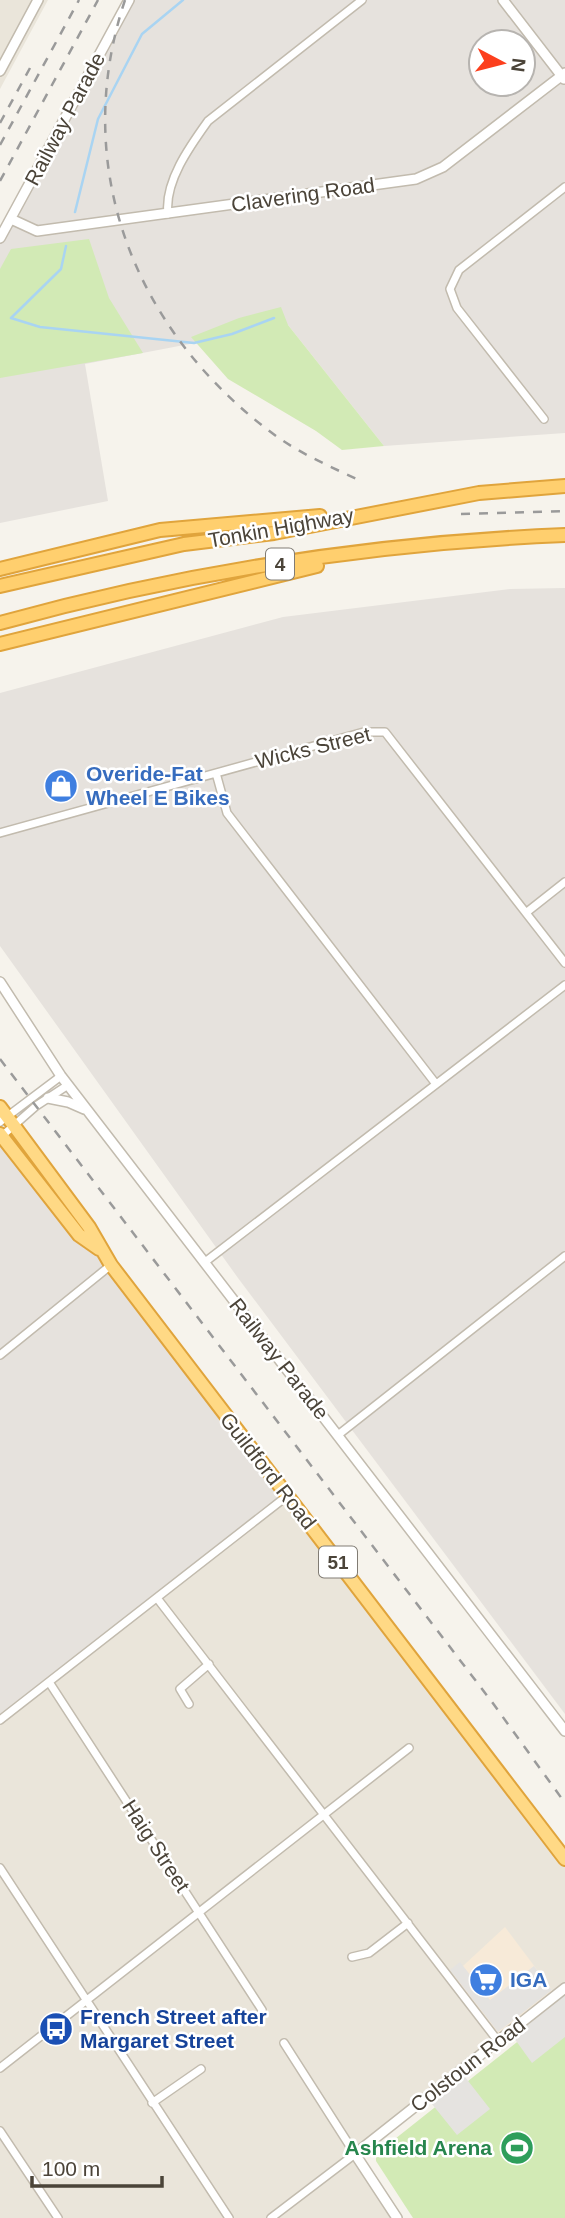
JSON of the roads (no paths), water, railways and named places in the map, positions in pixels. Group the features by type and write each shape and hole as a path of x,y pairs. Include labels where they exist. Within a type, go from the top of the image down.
{"highway":[{"name":"Tonkin Highway","path":"0,586 158,549 274,533 479,493 565,486"},
{"path":"0,569 160,530 378,511"},
{"name":"Tonkin Highway","path":"0,623 200,576 389,548 565,535"},
{"path":"0,644 389,548"},
{"name":"Guildford Road","path":"5,1118 89,1227 99,1249 111,1265 565,1859"},
{"name":"Guildford Road","path":"1,1135 79,1235 99,1249"}],"street":[{"path":"0,71 38,0"},
{"name":"Railway Parade","path":"0,238 129,0"},
{"path":"168,214 171,186 192,143 208,121 362,0"},
{"path":"503,0 564,76"},
{"name":"Clavering Road","path":"11,219 37,231 416,179 431,174 564,76"},
{"path":"544,419 457,308 450,289 458,270 565,187"},
{"name":"Wicks Street","path":"0,833 364,732 385,732 565,963"},
{"path":"216,773 227,813 436,1084"},
{"path":"527,912 565,882"},
{"name":"Railway Parade","path":"0,982 68,1086 565,1731"},
{"path":"205,1262 565,985"},
{"path":"1,1135 5,1118 61,1076"},
{"path":"5,1118 68,1086"},
{"path":"48,1098 68,1102 88,1111"},
{"path":"338,1435 565,1256"},
{"path":"0,1355 111,1265"},
{"path":"0,1720 287,1496"},
{"path":"157,1598 498,2041"},
{"path":"189,1704 180,1689 209,1664"},
{"name":"Haig Street","path":"48,1682 262,2010"},
{"path":"0,2068 198,1910 409,1748"},
{"path":"0,1868 229,2218"},
{"path":"352,1957 369,1953 408,1923"},
{"name":"Colstoun Road","path":"271,2218 565,1988"},
{"path":"284,2043 397,2218"},
{"path":"152,2103 201,2069"},
{"path":"0,2131 58,2218"}],"waterway":[{"path":"75,212 98,119 142,34 183,0"},
{"path":"11,318 61,269 66,246"},
{"path":"11,318 40,327 194,343 232,334 274,318"}],"railway":[{"path":"0,145 79,0"},
{"path":"0,181 98,0"},
{"path":"125,0 110,62 105,122 110,181 125,238 149,292 181,343 221,389 279,438 361,481"},
{"path":"0,123 30,68"},
{"path":"461,514 565,511"},
{"path":"0,1059 492,1702 565,1803"}],"place":[{"name":"Overide-Fat Wheel E Bikes","path":"61,786"},
{"name":"IGA","path":"486,1980"},
{"name":"French Street after Margaret Street","path":"56,2029"},
{"name":"Ashfield Arena","path":"517,2148"}]}
